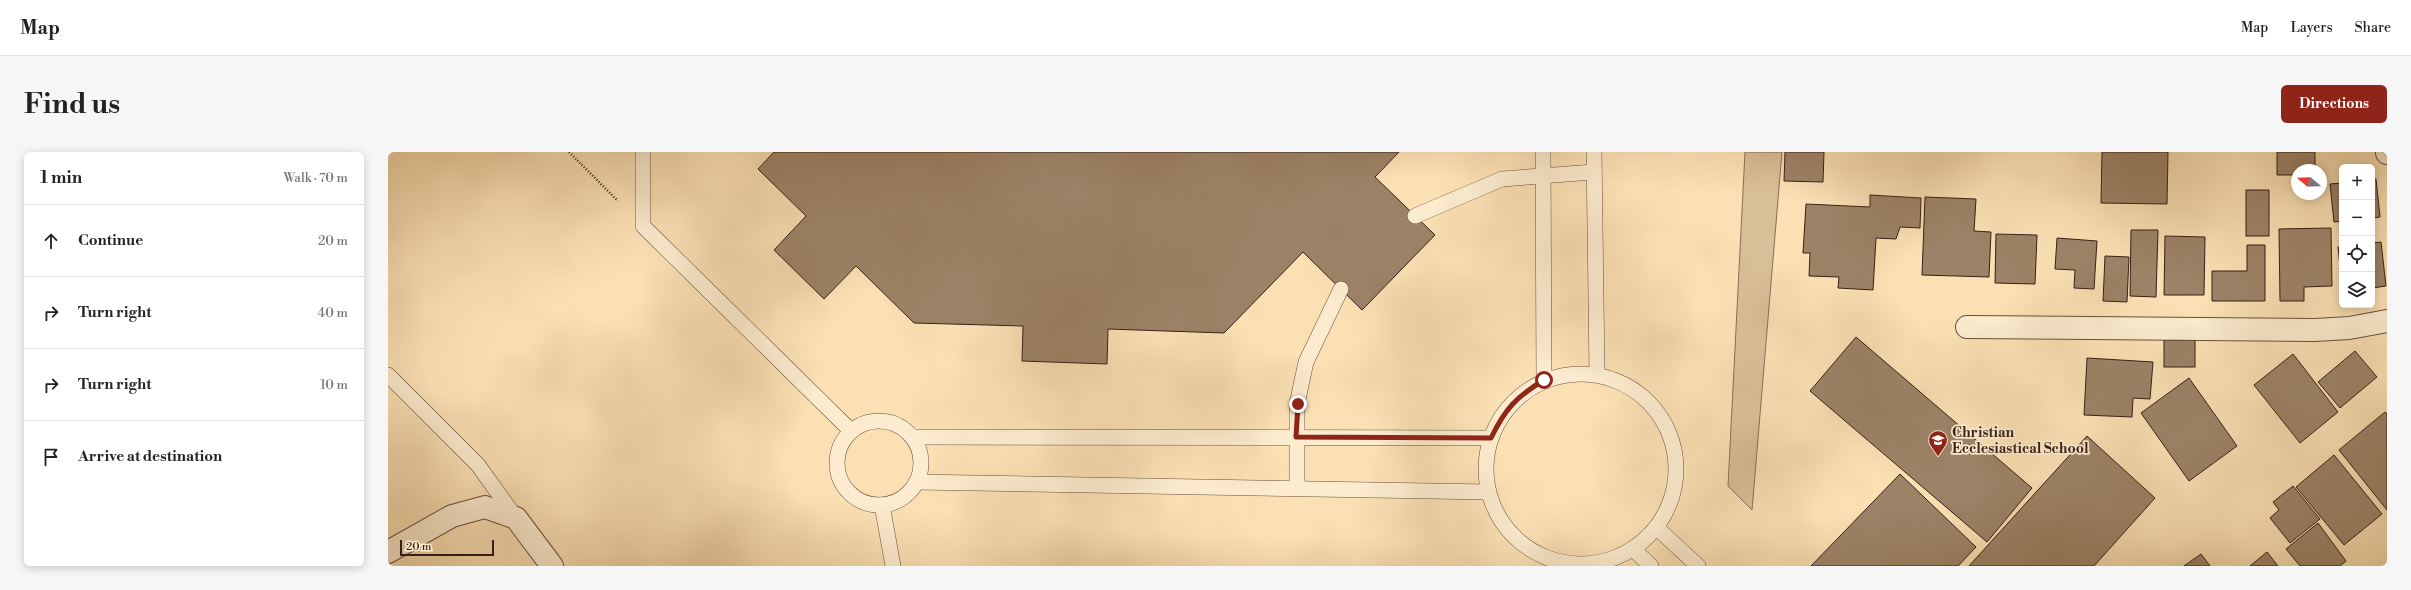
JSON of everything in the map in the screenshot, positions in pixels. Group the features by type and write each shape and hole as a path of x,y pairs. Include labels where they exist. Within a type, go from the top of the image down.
{"street":[{"path":"1967,327 2315,330 2349,328 2387,321"},
{"path":"388,552 452,516 485,507 516,518 552,566"}],"lane":[{"path":"643,152 643,226 850,431"},
{"path":"1543,152 1544,380"},
{"path":"1594,152 1597,374"},
{"path":"1415,216 1502,179 1594,172"},
{"path":"1296,488 1296,437 1298,404 1306,362 1341,289"},
{"path":"1570,373 1597,374 1628,384 1653,405 1671,433 1677,466 1673,498 1657,528 1633,549 1606,562 1576,565 1546,558 1520,543 1500,520 1488,492 1486,465 1491,438 1503,414 1521,394 1544,380 1570,373"},
{"path":"388,375 478,465 516,518"},
{"path":"876,420 890,422 903,427 913,437 921,459 916,482 908,494 896,502 882,505 869,504 857,499 846,490 840,480 837,467 837,453 842,441 850,431 862,423 876,420"},
{"path":"913,437 1491,438"},
{"path":"916,482 1488,492"},
{"path":"882,505 893,566"},
{"path":"1657,528 1698,566"},
{"path":"1633,549 1651,566"}],"path":[{"path":"569,152 643,226"}],"shaded area":[{"path":"1745,152 1782,152 1752,510 1728,486"}],"building":[{"path":"774,152 1399,152 1375,177 1435,235 1362,310 1303,252 1224,333 1108,329 1107,364 1022,361 1023,326 914,323 856,266 824,299 774,250 806,216 758,169"},
{"path":"1785,152 1824,152 1823,182 1784,181"},
{"path":"2102,152 2168,152 2167,204 2101,203"},
{"path":"2277,152 2315,152 2315,164 2291,164 2291,175 2277,175"},
{"path":"2375,179 2376,179 2380,217 2375,218"},
{"path":"2339,183 2339,221 2334,222 2330,184"},
{"path":"2246,190 2269,190 2269,236 2246,236"},
{"path":"1870,195 1921,198 1920,228 1900,227 1896,239 1876,238 1873,290 1838,288 1839,277 1809,276 1810,253 1803,253 1806,204 1870,207"},
{"path":"1925,197 1976,199 1974,231 1991,232 1989,277 1922,275"},
{"path":"2331,228 2332,286 2304,287 2304,301 2280,301 2279,229"},
{"path":"2131,230 2158,230 2156,297 2130,296"},
{"path":"1996,234 2037,235 2035,284 1995,283"},
{"path":"2165,236 2205,237 2204,295 2164,295"},
{"path":"2057,238 2097,241 2094,289 2074,288 2075,270 2055,269"},
{"path":"2381,242 2386,286 2375,288 2375,272 2375,243"},
{"path":"2247,245 2265,245 2265,301 2212,301 2212,271 2247,271"},
{"path":"2105,256 2129,257 2127,302 2103,301"},
{"path":"1856,337 2032,488 1987,542 1810,391"},
{"path":"2164,340 2195,340 2195,367 2164,367"},
{"path":"2355,351 2377,377 2340,408 2318,382"},
{"path":"2293,354 2338,412 2300,443 2254,385"},
{"path":"2087,358 2153,362 2150,399 2133,398 2132,417 2084,415"},
{"path":"2189,378 2237,446 2189,481 2141,413"},
{"path":"2385,412 2387,414 2387,510 2339,450"},
{"path":"2087,436 2155,498 2094,566 1969,566"},
{"path":"2334,455 2382,514 2344,545 2296,487"},
{"path":"1900,474 1976,547 1958,566 1811,566"},
{"path":"2293,486 2320,519 2290,543 2270,518 2279,510 2273,502"},
{"path":"2318,523 2346,561 2340,566 2300,566 2286,549"},
{"path":"2267,552 2278,566 2250,566"},
{"path":"2201,554 2210,566 2184,566"}],"place":[{"name":"Christian Ecclesiastical School","path":"1938,457"}],"route":[{"path":"1298,404 1296,437 1491,438 1503,414 1521,394 1544,380"}]}
